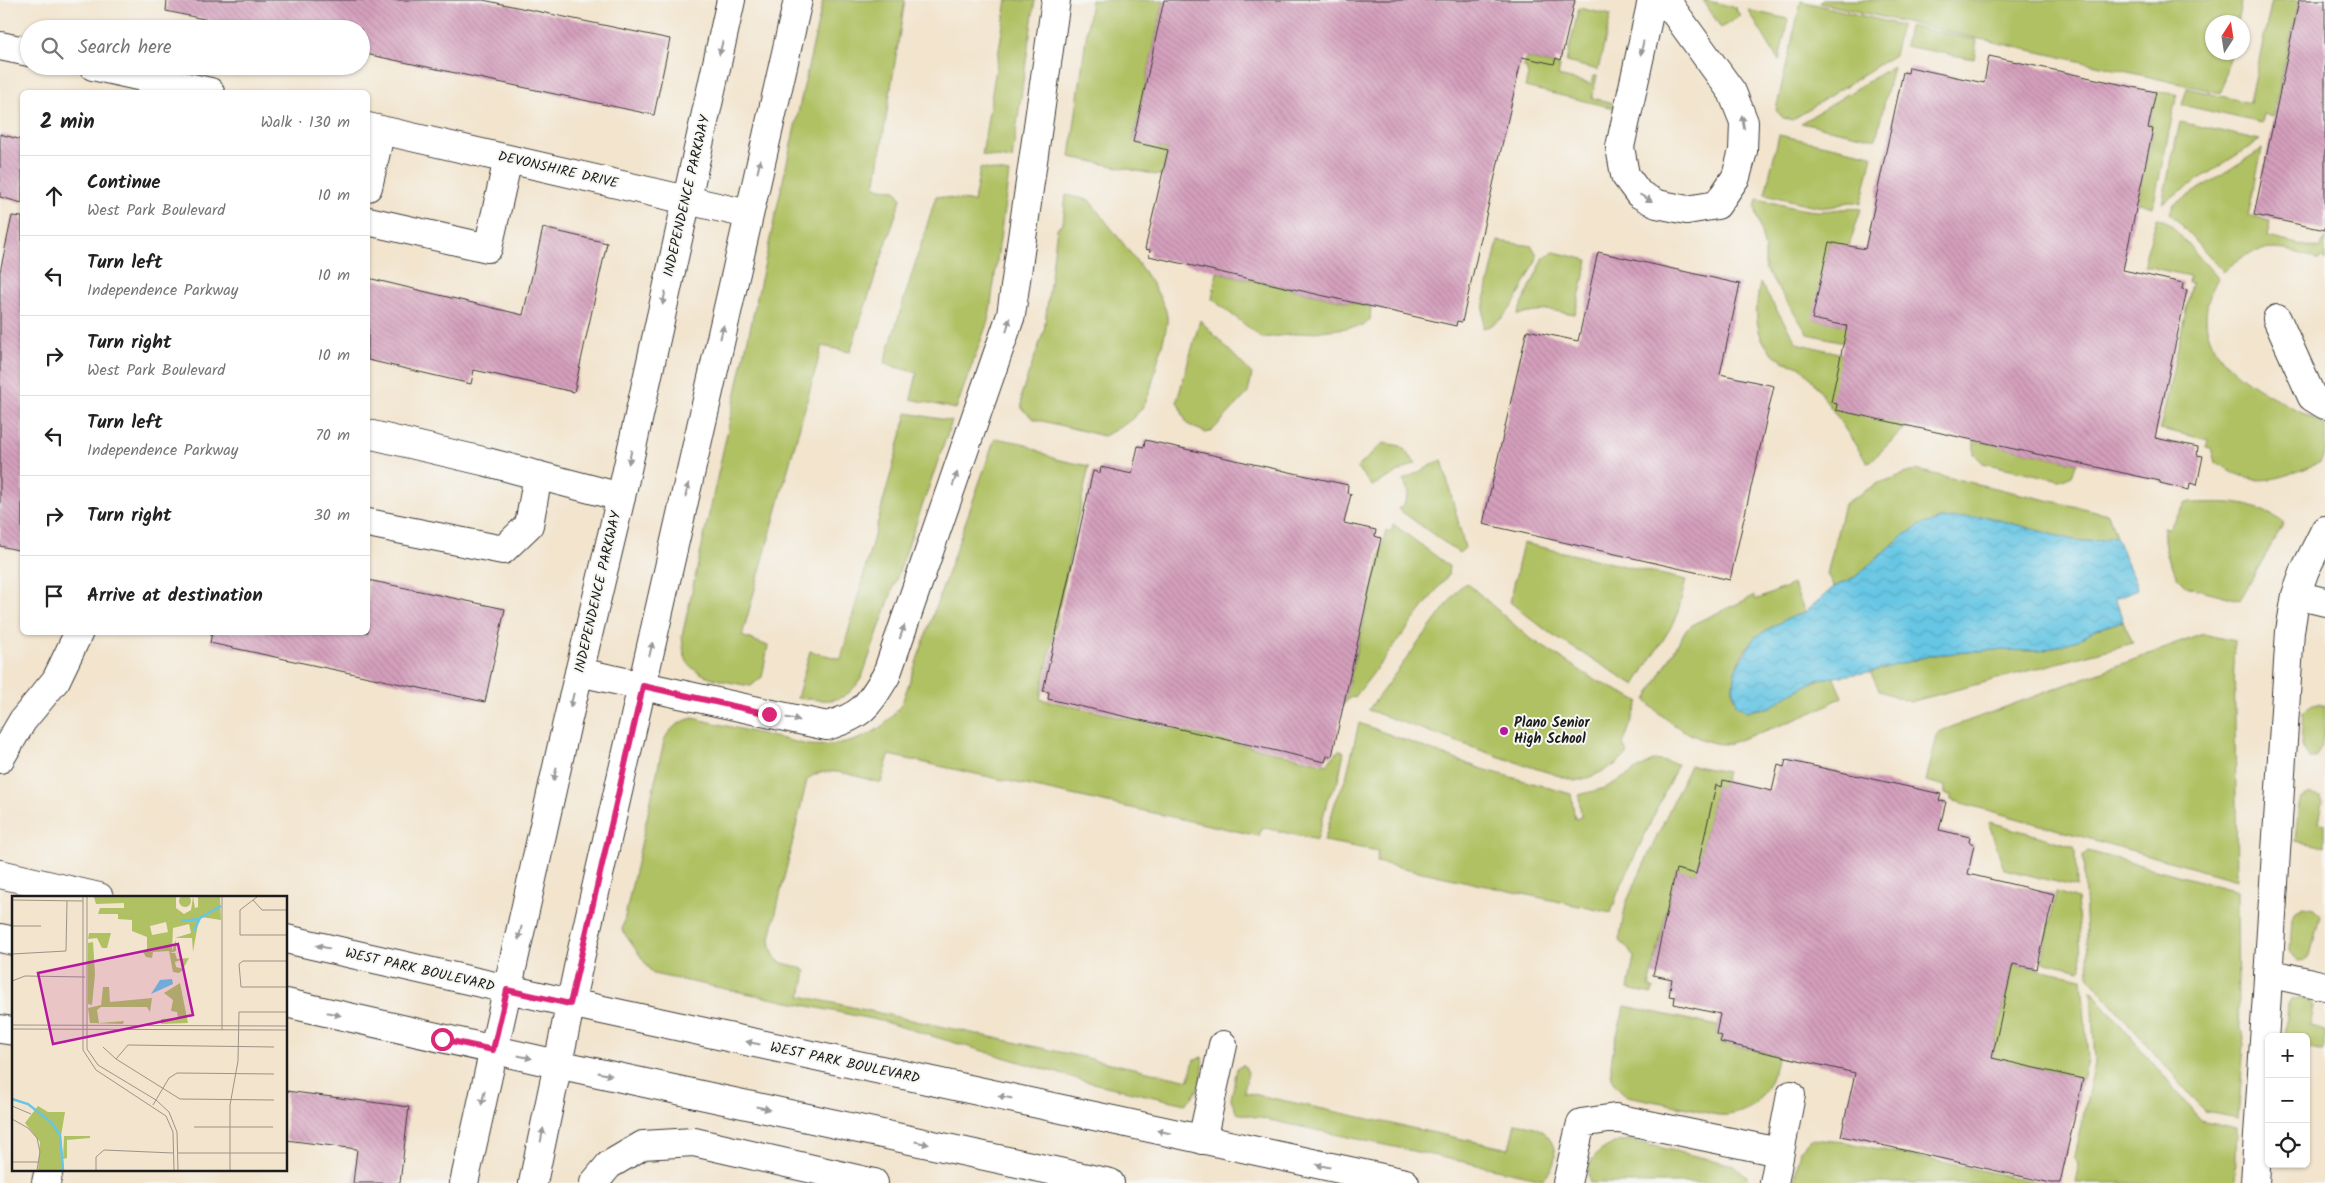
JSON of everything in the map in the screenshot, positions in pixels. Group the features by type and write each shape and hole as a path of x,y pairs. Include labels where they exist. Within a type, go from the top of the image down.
{"main road":[{"name":"INDEPENDENCE PARKWAY","path":"464,1183 579,672 621,497 731,0"},
{"path":"533,1183 570,1004 798,0"},
{"path":"579,672 827,726 853,718 870,703 886,676 1011,315 1056,0"},
{"path":"1652,0 1620,147 1625,175 1638,194 1657,204 1687,210 1717,205 1736,177 1743,151 1744,122 1732,92 1672,9 1668,0"},
{"path":"0,46 20,50"},
{"path":"132,75 197,90"},
{"path":"370,168 374,129"},
{"name":"DEVONSHIRE DRIVE","path":"374,129 748,214"},
{"path":"370,221 488,248 508,159"},
{"path":"2277,319 2312,397 2325,405"},
{"path":"370,434 621,497"},
{"path":"370,523 503,550 529,525 538,475"},
{"path":"2255,1183 2290,631 2296,595 2305,570 2325,530"},
{"path":"2296,595 2325,602"},
{"path":"0,759 23,720 56,680 78,635"},
{"path":"0,874 94,896"},
{"name":"WEST PARK BOULEVARD","path":"288,939 570,1004 1405,1183"},
{"path":"2268,973 2325,986"},
{"path":"288,1003 557,1064 1110,1183"},
{"path":"1202,1140 1223,1045"},
{"path":"1774,1183 1791,1095"},
{"path":"1567,1183 1581,1122 1615,1118 1779,1152"},
{"path":"594,1183 609,1165 643,1145 694,1142 874,1183"},
{"path":"46,1183 49,1170"}],"green space":[{"path":"823,0 905,0 875,187 896,190 901,199 850,352 822,346 742,636 768,646 762,677 751,686 708,677 693,668 685,657 682,636"},
{"path":"1007,0 1035,0 1012,159 982,155"},
{"path":"1091,0 1164,0 1133,141 1168,150 1162,176 1070,157"},
{"path":"1703,0 1735,7 1740,16 1721,28"},
{"path":"1821,0 2242,0 2239,15 2205,15 2205,60 2228,60 2221,93 1820,3"},
{"path":"2272,0 2299,0 2273,117 2264,114 2262,123 2182,105 2187,88 2250,103"},
{"path":"1801,1 1901,25 1894,55 1792,120 1783,118 1776,110"},
{"path":"1579,8 1611,15 1598,70 1566,62"},
{"path":"1748,10 1788,19 1779,61"},
{"path":"1909,26 1977,40 1974,59 1905,46"},
{"path":"1526,58 1560,66 1558,76 1592,84 1594,76 1597,76 1592,98 1613,103 1614,108 1525,87 1528,75 1526,68 1523,67"},
{"path":"1893,66 1876,139 1801,123"},
{"path":"2156,92 2177,94 2153,207 2137,202 2153,130 2148,128"},
{"path":"2180,122 2260,140 2162,203"},
{"path":"1779,135 1872,155 1861,204 1848,202 1827,207 1804,204 1765,194"},
{"path":"2262,149 2248,216 2270,221 2267,237 2320,249 2325,237 2325,261 2321,257 2319,261 2293,252 2269,249 2246,255 2224,272 2170,213 2173,205"},
{"path":"980,168 1009,173 989,318 956,409 911,399 917,373 884,364 936,196 974,202"},
{"path":"1066,195 1089,200 1146,274 1164,305 1167,316 1153,382 1145,402 1134,417 1104,436 1034,419 1022,409 1021,395 1044,331 1057,228 1063,223"},
{"path":"1757,199 1818,211 1850,208 1861,209 1848,249 1829,242 1813,319 1848,326 1844,342 1808,334 1765,269 1765,250 1755,207"},
{"path":"2157,218 2168,222 2218,278 2207,306 2208,331 2217,352 2234,370 2255,386 2325,425 2325,450 2319,463 2277,478 2259,480 2246,478 2215,462 2211,448 2206,447 2208,440 2160,429 2192,283 2188,282 2189,276 2145,266 2146,254"},
{"path":"1498,241 1532,246 1537,255 1536,261 1509,310 1502,318 1483,328 1484,304"},
{"path":"1554,252 1588,260 1575,314 1548,310 1517,315 1544,257"},
{"path":"1217,272 1371,307 1370,320 1363,326 1262,338 1212,299"},
{"path":"1760,283 1797,343 1842,354 1832,402 1908,420 1907,426 1871,461 1867,462 1821,392 1804,370 1797,365 1783,361 1773,354 1766,345 1761,336 1757,316"},
{"path":"1200,320 1252,374 1248,393 1212,431 1206,433 1187,424 1177,401"},
{"path":"907,413 952,421 862,677 848,693 834,700 797,698 810,651 841,659"},
{"path":"995,438 1022,443 1055,459 1089,466 1040,699 1327,764 1339,750 1344,752 1338,781 1328,798 1317,840 1261,827 1259,836 889,755 881,783 853,775 832,772 823,772 807,780 770,938 772,949 774,956 782,963 806,971 801,996 1189,1080 1194,1059 1202,1057 1203,1070 1198,1089 1185,1104 1088,1082 881,1021 653,974 622,930 664,741 668,733 675,726 693,718 808,745 822,745 849,742 861,738 873,732 893,715 902,703"},
{"path":"1974,440 2077,463 2072,475 2060,480 1983,463 1974,454"},
{"path":"1383,443 1401,446 1416,463 1372,486 1357,468"},
{"path":"1442,460 1465,548 1459,553 1398,509 1404,504 1409,493 1403,480"},
{"path":"1916,470 2108,514 2116,536 2095,541 2077,541 1988,517 1941,519 1904,535 1855,577 1834,587 1827,574 1844,504 1876,484"},
{"path":"2186,503 2226,503 2248,506 2259,509 2284,523 2240,600 2185,586 2172,567 2164,543 2164,528 2169,528"},
{"path":"1393,524 1449,566 1448,575 1355,697 1351,696 1343,705 1386,531 1392,531"},
{"path":"1523,543 1686,580 1676,619 1635,685 1552,635 1510,602"},
{"path":"1467,583 1528,637 1592,678 1639,701 1623,745 1628,754 1615,765 1591,777 1575,781 1494,755 1368,710 1461,586"},
{"path":"1793,584 1805,612 1775,625 1752,642 1737,665 1733,697 1747,711 1771,707 1786,696 1819,679 1833,676 1842,697 1797,719 1724,744 1703,740 1681,729 1661,715 1646,700 1685,631 1695,623 1754,596 1756,600"},
{"path":"2123,621 2133,643 1910,702 1880,691 1870,672 1933,655 1990,650 2041,651 2078,640 2094,630"},
{"path":"2203,634 2234,641 2237,880 1951,800 1951,795 1945,794 1945,786 1926,781 1938,732"},
{"path":"2318,704 2325,706 2324,732 2316,758 2310,758 2301,746 2303,712 2309,706"},
{"path":"1359,723 1479,768 1571,794 1575,819 1581,817 1579,795 1605,788 1654,760 1678,764 1618,892 1611,913 1376,862 1378,851 1324,841 1335,803 1346,778"},
{"path":"1690,765 1727,772 1722,787 1716,786 1696,874 1676,870 1649,987 1653,988 1652,994 1628,989 1634,957 1619,941 1626,903"},
{"path":"2310,794 2321,797 2322,802 2318,822 2325,823 2325,847 2295,841 2299,804 2301,799"},
{"path":"1990,822 2073,846 2076,851 2077,887 2004,869 1989,824"},
{"path":"2088,851 2237,891 2238,1012 2244,1044 2238,1118 2205,1112 2089,978 2083,855"},
{"path":"2056,892 2077,899 2082,968 2080,970 2042,961"},
{"path":"2303,907 2314,909 2320,916 2310,956 2305,960 2297,961 2290,950 2292,918 2295,911"},
{"path":"2013,964 2082,978 2088,1061 2083,1079 1992,1058"},
{"path":"2091,990 2201,1120 2237,1128 2235,1183 2075,1183 2079,1164 2074,1156 2095,1063"},
{"path":"2302,997 2310,999 2314,1006 2310,1027 2325,1031 2325,1051 2310,1048 2310,1033 2285,1033 2288,1005 2291,1000"},
{"path":"1625,1006 1718,1026 1716,1034 1722,1036 1720,1043 1778,1055 1771,1078 1760,1098 1743,1111 1731,1115 1718,1115 1627,1096 1614,1083 1611,1070 1613,1052"},
{"path":"1244,1065 1248,1072 1244,1092 1509,1149 1515,1123 1535,1127 1543,1132 1553,1144 1555,1159 1553,1166 1542,1179 1237,1113 1231,1099 1237,1068"},
{"path":"1810,1139 1845,1142 2042,1183 1794,1183 1800,1150"},
{"path":"1629,1140 1733,1165 1747,1176 1750,1183 1590,1183 1589,1166 1598,1153 1613,1144"}],"water":[{"path":"1988,517 2077,541 2095,541 2116,536 2138,589 2115,598 2123,621 2094,630 2078,640 2041,651 1990,650 1933,655 1870,672 1819,679 1786,696 1771,707 1747,711 1736,705 1733,685 1735,670 1754,638 1784,620 1805,612 1834,587 1855,577 1904,535 1921,525 1941,519"}],"building":[{"path":"167,0 483,0 670,39 654,115 370,55 370,20 208,20 166,11"},
{"path":"1164,0 1575,0 1561,60 1556,58 1554,64 1522,57 1462,322 1457,321 1456,326 1149,256 1150,250 1145,249 1168,150 1133,142"},
{"path":"2299,0 2325,0 2325,230 2254,215"},
{"path":"1989,56 2156,92 2148,128 2153,129 2123,270 2183,283 2182,289 2187,290 2155,438 2198,447 2197,455 2203,456 2197,485 2190,483 2189,490 2160,483 2160,481 1836,410 1837,404 1831,402 1847,326 1812,319 1829,242 1865,249 1903,72 1908,73 1909,67 1984,83"},
{"path":"0,134 20,139 20,202 0,197"},
{"path":"12,216 20,217 20,551 0,546 0,272"},
{"path":"543,228 607,243 574,392 474,370 471,384 370,360 370,278 523,315"},
{"path":"1598,252 1740,284 1720,374 1774,386 1730,580 1483,524 1527,330 1578,341"},
{"path":"1145,440 1348,485 1347,493 1351,494 1344,523 1376,530 1375,536 1381,538 1332,756 1327,756 1325,762 1048,699 1049,692 1043,691 1093,471 1100,473 1101,467 1132,474 1138,446 1144,447"},
{"path":"370,580 505,609 485,702 210,643 211,635 370,635"},
{"path":"1786,760 1941,794 1939,801 1946,802 1939,830 1970,837 1969,842 1974,844 1968,874 2054,894 2037,969 2013,964 1992,1058 2083,1079 2060,1183 2051,1183 1841,1136 1855,1073 1720,1042 1722,1036 1716,1034 1720,1014 1674,1004 1675,997 1669,996 1672,979 1653,975 1676,869 1696,874 1716,785 1722,787 1723,780 1772,791 1778,765 1784,767"},
{"path":"288,1091 409,1107 400,1183 353,1183 357,1149 288,1140"}],"place":[{"name":"Plano Senior High School","path":"1504,731"}],"route":[{"path":"442,1039 493,1050 507,990 570,1004 643,686 769,714"}]}
